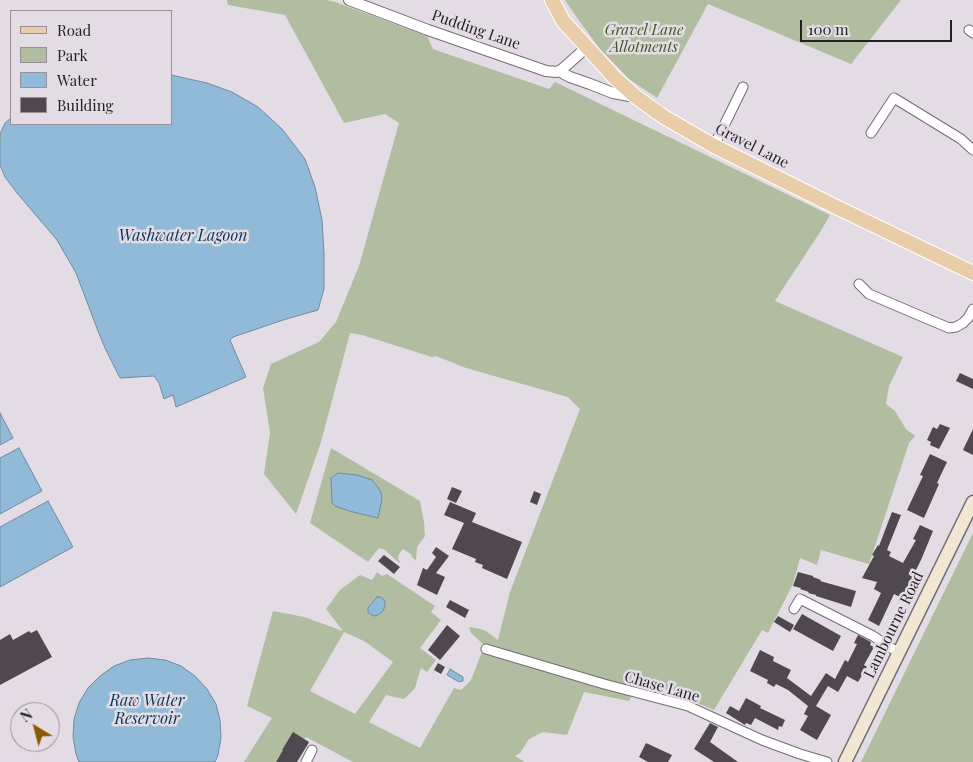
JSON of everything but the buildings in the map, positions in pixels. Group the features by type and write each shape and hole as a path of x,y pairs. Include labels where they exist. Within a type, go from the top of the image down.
{"main road":[{"name":"Gravel Lane","path":"552,0 564,21 616,78 636,97 664,117 714,146 973,274"},
{"name":"Lambourne Road","path":"844,762 973,502"}],"street":[{"name":"Pudding Lane","path":"349,0 546,71 557,72 560,70"},
{"path":"587,47 560,70 570,77 613,93 636,97"},
{"path":"714,146 743,87"},
{"path":"871,133 894,98 961,139 973,150"},
{"path":"859,284 869,294 949,328 963,324 973,309"},
{"path":"794,609 800,599 873,636 899,653"},
{"name":"Chase Lane","path":"486,649 604,684 688,706 762,740 827,762"},
{"path":"306,762 312,750"}],"green space":[{"path":"227,0 327,0 335,2 427,36 433,49 549,89 555,82 830,215 775,301 903,357 889,386 886,404 895,411 906,429 915,436 909,443 869,564 821,550 817,565 800,558 793,584 768,633 762,630 714,710 641,679 636,689 485,646 471,633 469,627 486,631 498,640 510,592 580,409 568,397 466,368 436,356 432,357 350,333 321,442 296,514 264,474 270,433 263,388 271,364 319,342 336,322 359,266 399,123 385,114 344,123 285,15 228,5"},
{"name":"Gravel Lane Allotments","path":"565,0 901,0 851,64 708,4 657,98 629,79 600,49"},
{"path":"331,448 420,501 425,536 417,547 416,561 411,554 403,549 399,554 399,563 385,550 379,548 368,562 310,523"},
{"path":"973,533 973,762 861,762 923,635"},
{"path":"377,572 382,576 387,574 435,606 431,612 441,620 420,648 436,660 427,672 421,668 415,688 404,699 386,695 369,722 420,748 454,688 461,690 471,680 482,652 632,695 629,701 584,692 567,735 543,732 529,739 520,753 515,756 525,762 353,762 306,737 287,742 276,762 244,762 272,718 247,706 273,611 304,617 343,631 326,609 340,590 360,575 372,580","holes":["344,632 364,641 393,662 355,714 310,691"]}],"water":[{"name":"Washwater Lagoon","path":"172,75 207,83 232,92 258,107 282,129 305,159 315,187 322,220 324,253 324,289 318,310 233,337 230,340 246,377 176,407 173,395 164,399 159,383 154,376 120,378 105,348 76,273 57,240 5,177 0,165 0,134 5,123 10,119 10,125 172,125"},
{"path":"0,413 13,438 0,445"},
{"path":"19,448 42,491 0,514 0,458"},
{"path":"338,473 357,475 372,480 381,492 382,499 378,518 349,511 332,503 331,478"},
{"path":"48,501 73,547 0,587 0,527"},
{"path":"377,597 383,599 385,606 383,611 374,616 368,612 368,608"},
{"name":"Raw Water Reservoir","path":"148,658 165,660 181,666 195,676 207,689 216,704 220,720 221,738 215,762 79,762 73,737 74,719 79,703 88,688 114,666 130,660"},
{"path":"450,669 463,677 463,681 459,682 447,675"}]}
